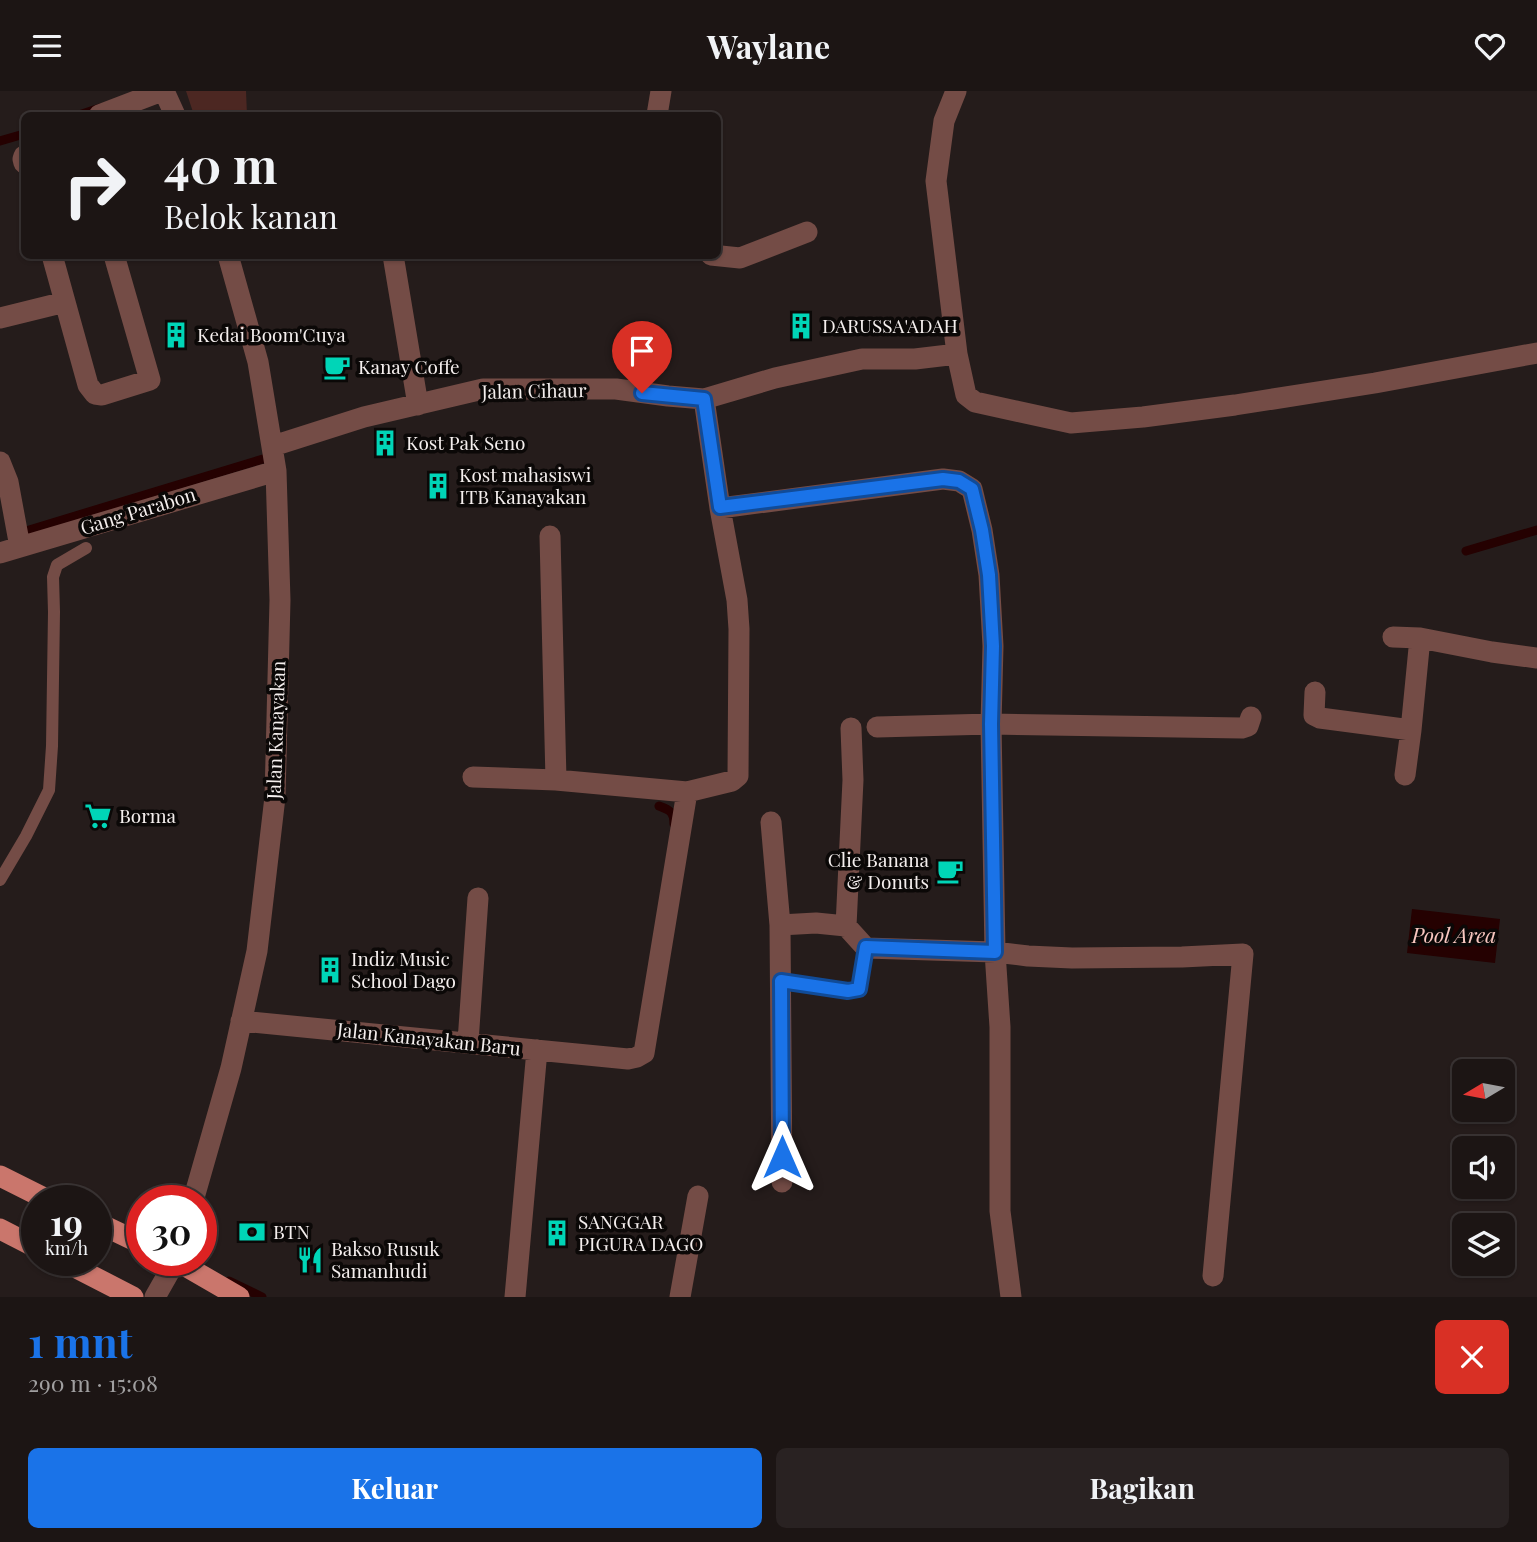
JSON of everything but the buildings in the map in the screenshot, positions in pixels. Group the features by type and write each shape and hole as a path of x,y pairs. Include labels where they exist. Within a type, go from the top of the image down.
{"main road":[{"path":"0,1176 21,1186"},
{"path":"0,1229 21,1240"},
{"path":"92,1276 133,1297"},
{"path":"203,1276 239,1297"}],"street":[{"path":"107,112 163,91 174,112"},
{"path":"658,112 661,91"},
{"path":"956,91 944,121 936,181 957,354 967,395 975,403 1070,423 1143,417 1375,383 1537,353"},
{"path":"721,256 740,258 807,232"},
{"path":"53,259 88,385 95,394 102,395 150,380 115,259"},
{"name":"Jalan Kanayakan","path":"198,1185 231,1068 257,951 275,797 280,600 276,471 258,362 229,259"},
{"path":"394,259 418,405"},
{"path":"0,318 65,302"},
{"path":"473,777 556,780 687,792 733,781 738,776 737,600 704,399 775,378 862,359 915,359 957,354"},
{"name":"Jalan Cihaur","path":"273,446 364,417 483,389 616,389 704,399"},
{"path":"0,462 8,482 10,550"},
{"name":"Gang Parabon","path":"10,550 276,471"},
{"path":"720,507 943,479 959,481 972,489 989,575 993,646 991,724 995,952 1000,1027 1000,1211 1011,1297"},
{"path":"550,537 556,780"},
{"path":"1393,636 1420,638 1537,658"},
{"path":"1405,775 1420,638"},
{"path":"1315,692 1314,715 1320,718 1411,730"},
{"path":"877,727 991,724 1242,728 1248,726 1251,717"},
{"path":"846,926 853,780 851,728"},
{"path":"537,1050 628,1059 643,1053 687,792"},
{"path":"771,822 780,925 782,1182"},
{"path":"468,1042 478,898"},
{"path":"780,925 816,923 846,926 866,947 995,952 1028,956 1127,958 1243,954 1213,1276"},
{"name":"Jalan Kanayakan Baru","path":"241,1021 537,1050 515,1297"},
{"path":"680,1297 698,1196"},
{"path":"155,1297 167,1276"}],"lane":[{"path":"0,880 49,790 53,577 57,565 86,548"},
{"path":"781,981 848,991 859,989 866,947"}],"shaded area":[{"path":"186,91 246,91 247,112 193,112"}],"water":[{"name":"Pool Area","path":"1412,909 1500,919 1495,963 1407,953"}],"waterway":[{"path":"88,112 100,108"},
{"path":"0,141 21,135"},
{"path":"26,531 263,459"},
{"path":"1466,551 1537,530"},
{"path":"659,806 671,812 674,824"},
{"path":"229,1281 262,1297"}],"place":[{"name":"DARUSSA'ADAH","path":"801,326"},
{"name":"Kedai Boom'Cuya","path":"176,335"},
{"name":"Kanay Coffe","path":"337,367"},
{"name":"Kost Pak Seno","path":"385,443"},
{"name":"Kost mahasiswi ITB Kanayakan","path":"438,486"},
{"name":"Borma","path":"98,816"},
{"name":"Clie Banana & Donuts","path":"950,871"},
{"name":"Indiz Music School Dago","path":"330,970"},
{"name":"BTN","path":"252,1232"},
{"name":"SANGGAR PIGURA DAGO","path":"557,1233"},
{"name":"Bakso Rusuk Samanhudi","path":"310,1260"}],"route":[{"path":"642,393 704,399 720,507 943,479 959,481 972,489 982,530 989,575 993,646 991,724 995,952 866,947 859,989 854,991 781,981 782,1157"}]}
